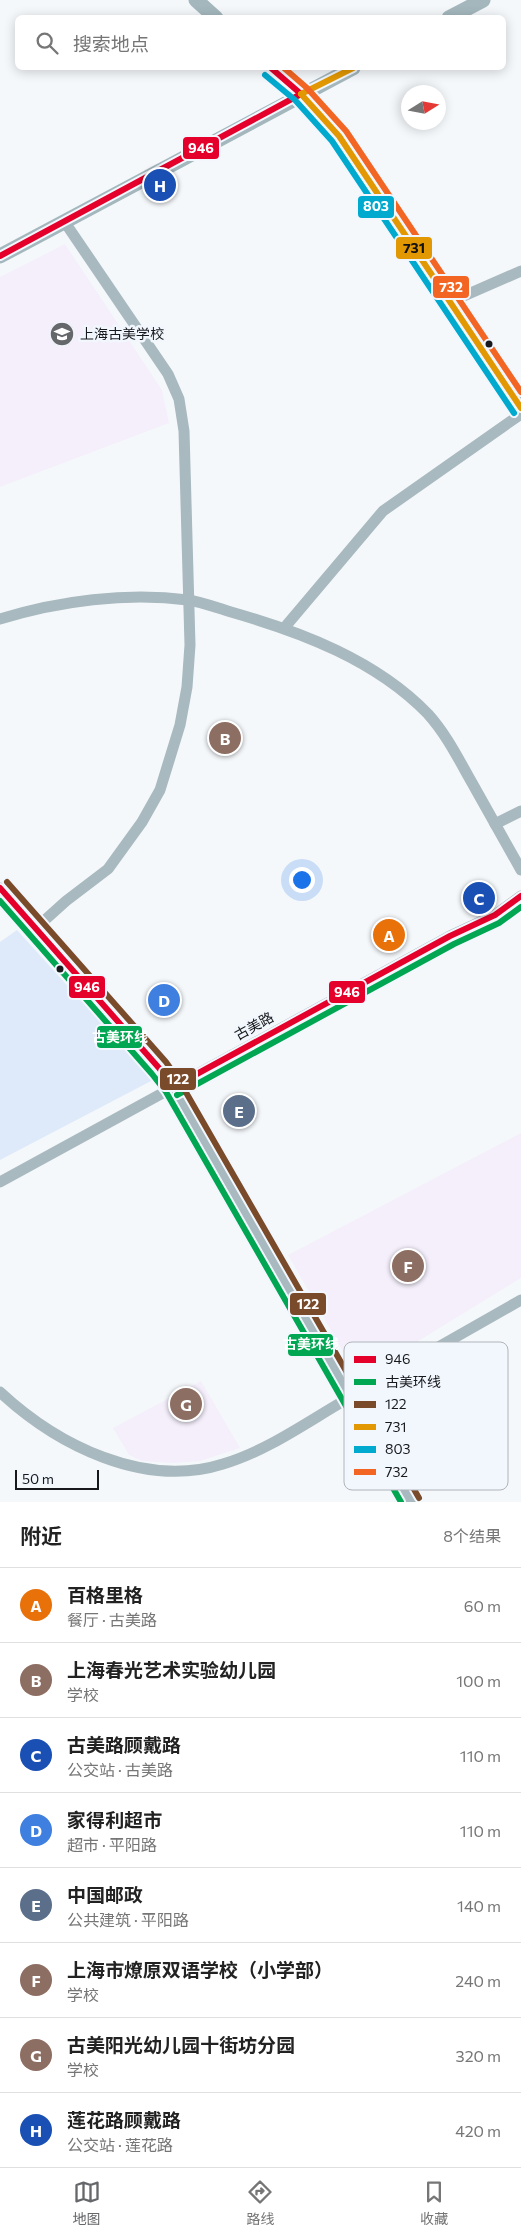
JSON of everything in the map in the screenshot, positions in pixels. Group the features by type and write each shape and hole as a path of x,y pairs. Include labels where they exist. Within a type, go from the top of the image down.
{"main road":[{"path":"196,0 213,15"},
{"path":"455,15 483,0"},
{"path":"273,70 301,94 338,136 521,408"},
{"path":"0,256 349,70"}],"street":[{"path":"36,928 66,901 108,869 142,822 160,790 180,725 187,687 190,645 184,431 179,399 168,374 64,221"},
{"path":"450,302 521,271"},
{"path":"285,627 383,510 521,414"},
{"path":"0,619 47,607 93,600 135,598 188,600 285,627 322,643 368,668 411,698 442,731 521,870"},
{"path":"496,824 521,810"},
{"path":"0,888 159,1068 173,1087 344,1386"},
{"name":"古美路","path":"0,1182 450,936 495,915 521,896"},
{"path":"447,1342 521,1300"},
{"path":"0,1392 21,1411 78,1446 113,1461 145,1469 177,1471 203,1470 253,1452 344,1400"},
{"path":"404,1490 411,1502"}],"shaded area":[{"name":"上海古美学校","path":"65,244 162,390 169,423 0,487 0,277"},
{"path":"17,930 153,1080 0,1160 0,942"},
{"path":"521,1133 521,1278 417,1342 344,1342 344,1353 288,1255"},
{"path":"201,1381 240,1448 200,1461 174,1463 142,1461 129,1455 113,1428"}],"transit line":[{"name":"946","path":"0,256 301,94 273,70"},
{"name":"732","path":"286,70 307,88 346,131 521,392"},
{"name":"731","path":"301,94 349,70"},
{"name":"803","path":"265,75 295,100 332,141 514,413"},
{"name":"731","path":"301,94 339,136 521,408"},
{"name":"122","path":"7,882 166,1062 180,1082 344,1367"},
{"name":"946","path":"0,888 159,1068 173,1087"},
{"name":"946","path":"173,1087 450,936 495,915 521,896"},
{"name":"古美环线","path":"0,901 166,1092 344,1403"},
{"name":"古美环线","path":"177,1095 454,944 499,923 521,907"},
{"name":"古美环线","path":"394,1490 401,1502"},
{"name":"122","path":"414,1490 419,1498"}],"place":[{"name":"莲花路顾戴路","path":"160,185"},
{"name":"上海古美学校","path":"62,334"},
{"name":"上海春光艺术实验幼儿园","path":"225,738"},
{"name":"古美路顾戴路","path":"479,898"},
{"name":"百格里格","path":"389,935"},
{"name":"家得利超市","path":"164,1000"},
{"name":"中国邮政","path":"239,1111"},
{"name":"上海市燎原双语学校（小学部）","path":"408,1266"},
{"name":"古美阳光幼儿园十街坊分园","path":"186,1404"}]}
